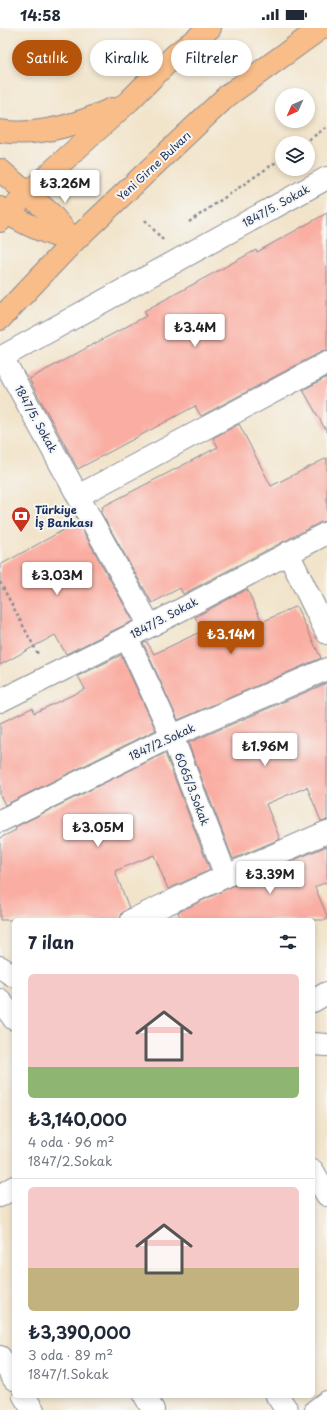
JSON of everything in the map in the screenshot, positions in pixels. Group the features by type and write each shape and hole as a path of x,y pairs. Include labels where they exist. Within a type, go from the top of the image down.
{"main road":[{"path":"74,241 52,235 2,214 28,193 129,101 175,55 210,28"},
{"name":"Yeni Girne Bulvarı","path":"0,319 74,241 227,96 321,28"},
{"path":"0,131 14,134 57,129 89,119 129,101"},
{"path":"0,170 50,213 74,241"}],"street":[{"name":"1847/5. Sokak","path":"78,496 2,357 327,178"},
{"path":"150,626 78,496 327,363"},
{"name":"1847/3. Sokak","path":"0,701 127,638 327,533"},
{"path":"288,553 327,633"},
{"name":"6065/3.Sokak","path":"127,638 172,736 226,876"},
{"name":"1847/2.Sokak","path":"0,821 172,736 327,669"},
{"path":"136,918 226,876 327,832"},
{"path":"0,967 12,974"},
{"path":"315,999 327,993"},
{"path":"0,1000 12,1017"},
{"path":"315,1044 327,1045"},
{"path":"315,1175 327,1195"},
{"path":"0,1196 12,1188"},
{"path":"0,1357 12,1377"},
{"path":"25,1398 33,1410"},
{"path":"146,1398 152,1410"},
{"path":"278,1398 287,1410"},
{"path":"316,1410 327,1402"}],"path":[{"path":"314,136 327,127"},
{"path":"188,223 275,163"},
{"path":"145,220 179,260"},
{"path":"163,240 169,236"},
{"path":"0,582 50,675"}],"building":[{"path":"327,213 327,351 321,352 201,416 195,406 78,469 29,379 146,316 144,311 256,250 257,252"},
{"path":"327,377 327,432 303,390"},
{"path":"239,424 271,486 327,458 327,521 321,522 183,594 180,588 152,603 100,511 103,509 102,507 218,447 213,438"},
{"path":"78,522 133,621 66,654 55,635 0,665 0,565"},
{"path":"247,589 262,622 296,606 321,658 178,720 143,643 147,642 154,654 202,631 195,617"},
{"path":"121,655 156,730 5,805 0,795 0,723 32,708 34,713 85,689 78,676"},
{"path":"327,683 327,820 321,821 307,787 266,804 280,839 233,859 188,743"},
{"path":"165,753 210,870 168,889 154,855 115,871 129,908 122,913 121,918 12,918 12,920 0,920 0,838 16,830 15,827"},
{"path":"327,846 327,882 315,887 327,916 327,920 315,920 315,918 180,918 178,912 231,887"}],"place":[{"name":"Türkiye İş Bankası","path":"21,533"}]}
